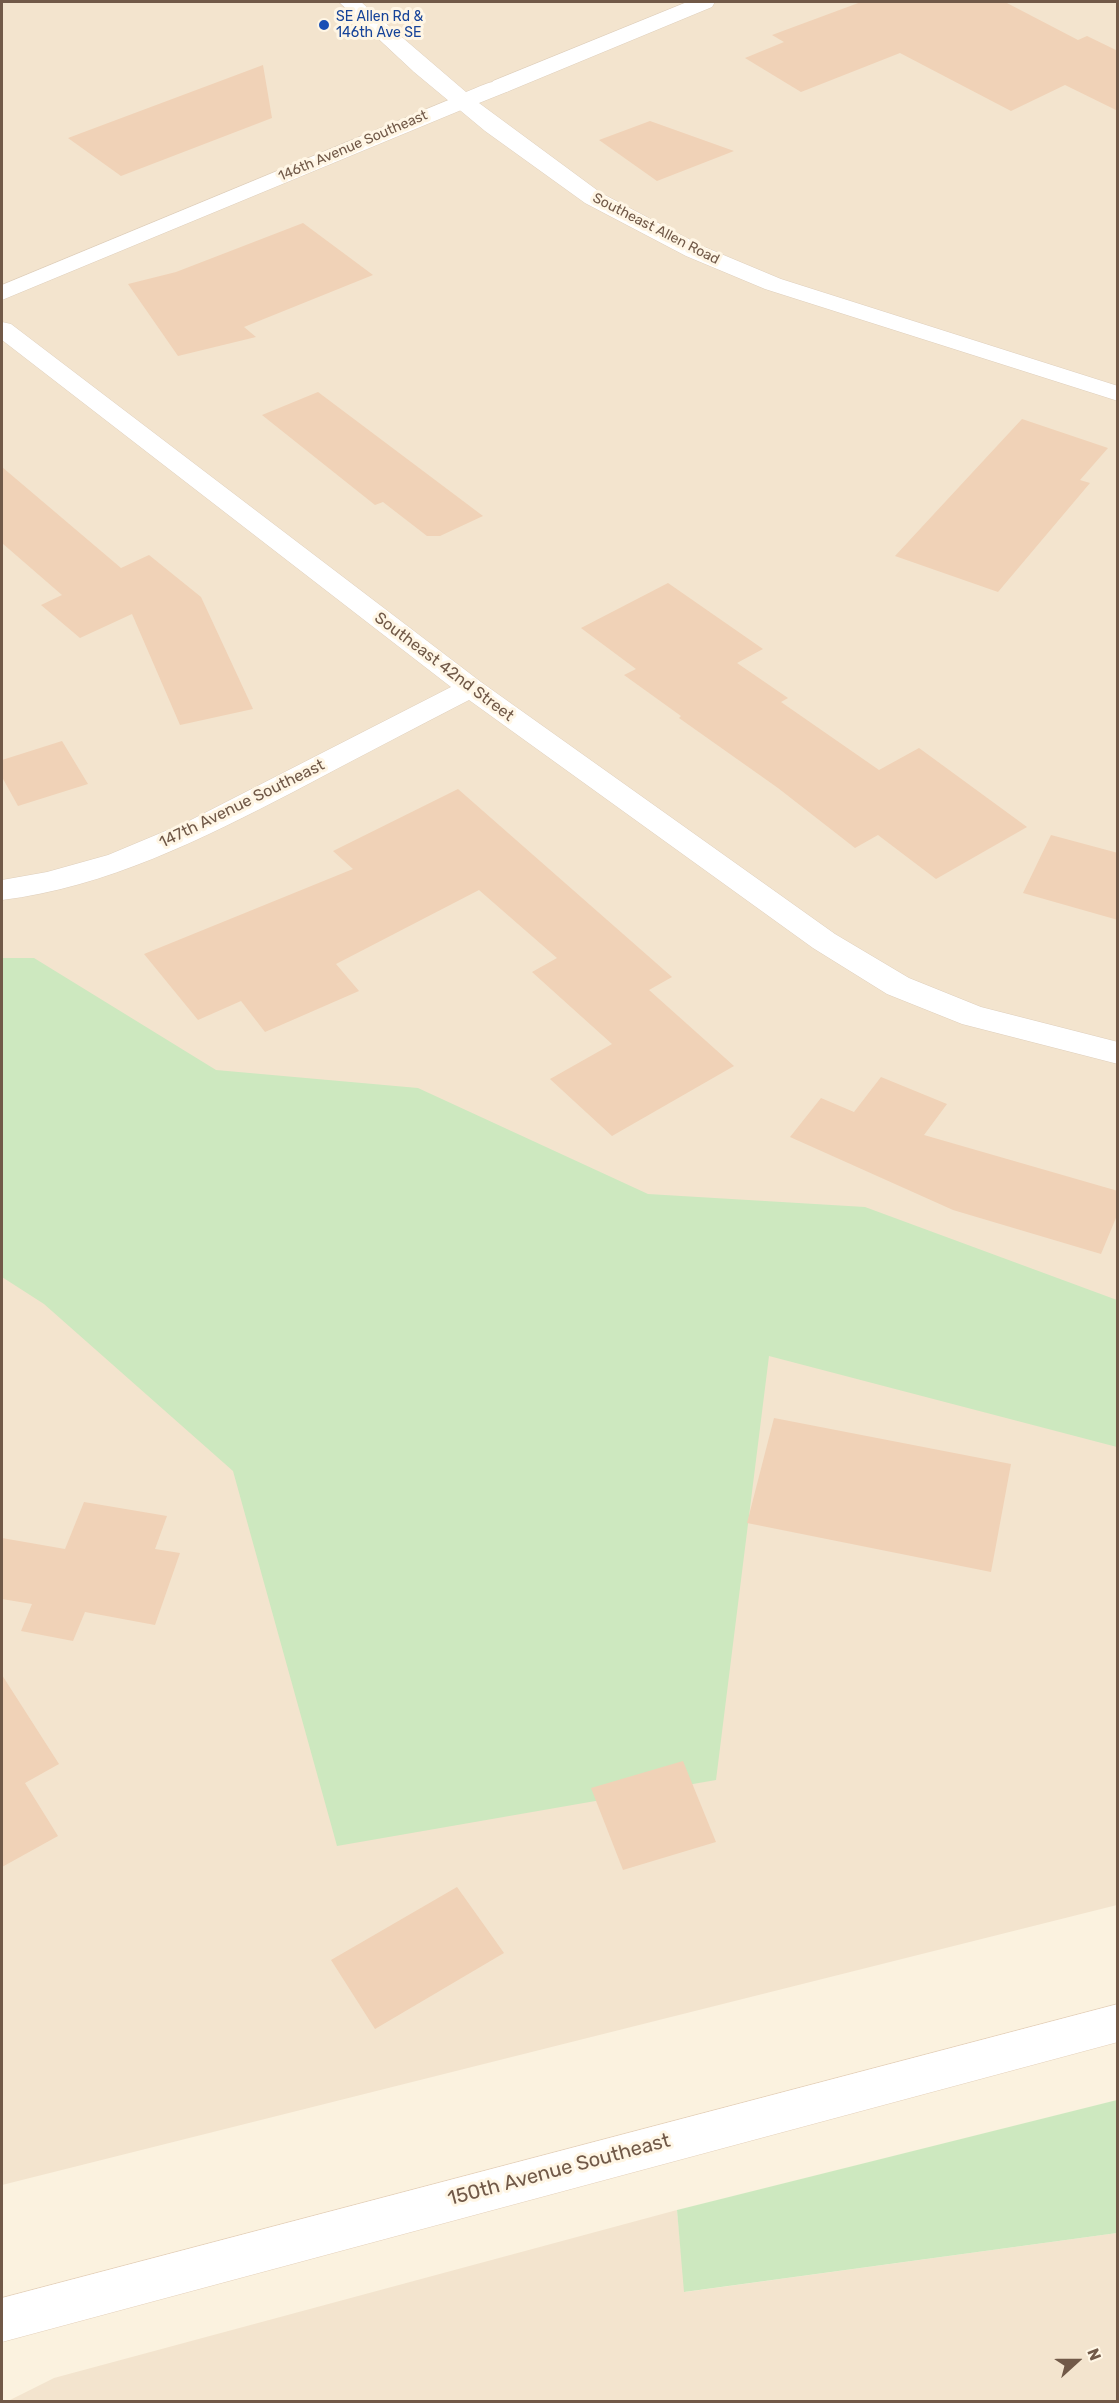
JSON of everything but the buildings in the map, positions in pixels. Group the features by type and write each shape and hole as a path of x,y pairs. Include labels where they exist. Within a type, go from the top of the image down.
{"street":[{"name":"Southeast Allen Road","path":"349,2 493,126 593,198 694,251 773,284 1118,394"},
{"name":"146th Avenue Southeast","path":"2,293 704,2"},
{"name":"Southeast 42nd Street","path":"2,329 471,688 824,941 898,986 973,1016 1118,1053"},
{"name":"147th Avenue Southeast","path":"2,890 48,882 118,862 197,829 471,688"},
{"name":"150th Avenue Southeast","path":"7,2321 1118,2023"}],"shaded area":[{"path":"2,2 1117,2 1117,1905 2,2185"},
{"path":"677,2210 685,2292 1117,2233 1117,2401 6,2402 54,2378"}],"green space":[{"path":"2,958 34,958 216,1070 418,1088 648,1194 865,1207 1117,1300 1117,1447 769,1356 716,1780 337,1846 233,1471 44,1304 2,1277"},
{"path":"1117,2100 1117,2233 684,2292 677,2210"}],"place":[{"name":"SE Allen Rd & 146th Ave SE","path":"324,25"}]}
